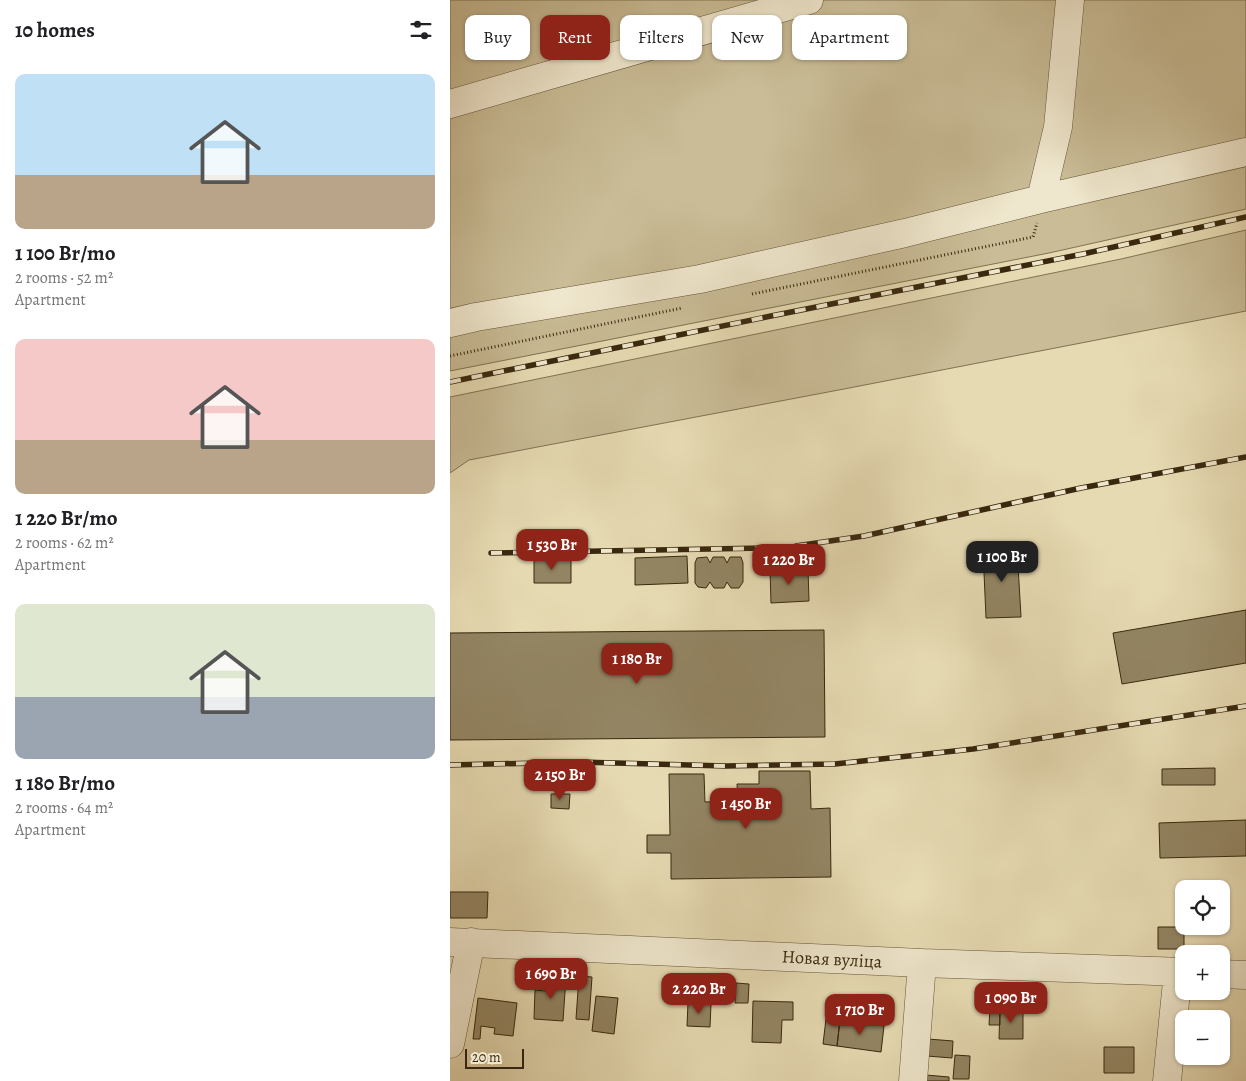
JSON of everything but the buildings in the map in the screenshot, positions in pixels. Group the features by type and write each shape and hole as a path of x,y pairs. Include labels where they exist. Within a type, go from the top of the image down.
{"street":[{"path":"450,104 809,0"},
{"path":"1041,199 1058,127 1070,0"},
{"path":"450,323 700,279 1246,152"},
{"path":"450,1044 460,942"},
{"name":"Новая вуліца","path":"460,942 922,963 1175,972"},
{"path":"913,1081 922,963"},
{"path":"1230,974 1246,975"},
{"path":"1167,1081 1177,1000"}],"shaded area":[{"path":"450,0 1246,0 1246,209 1049,253 450,371"},
{"path":"1246,230 1246,311 469,460 450,473 450,397 1121,259"}],"railway":[{"path":"450,382 1083,254 1246,217"},
{"path":"796,546 864,536 1081,488 1246,457"},
{"path":"491,553 786,547"},
{"path":"450,765 579,762 726,766 835,764 973,749 1246,706"}]}
